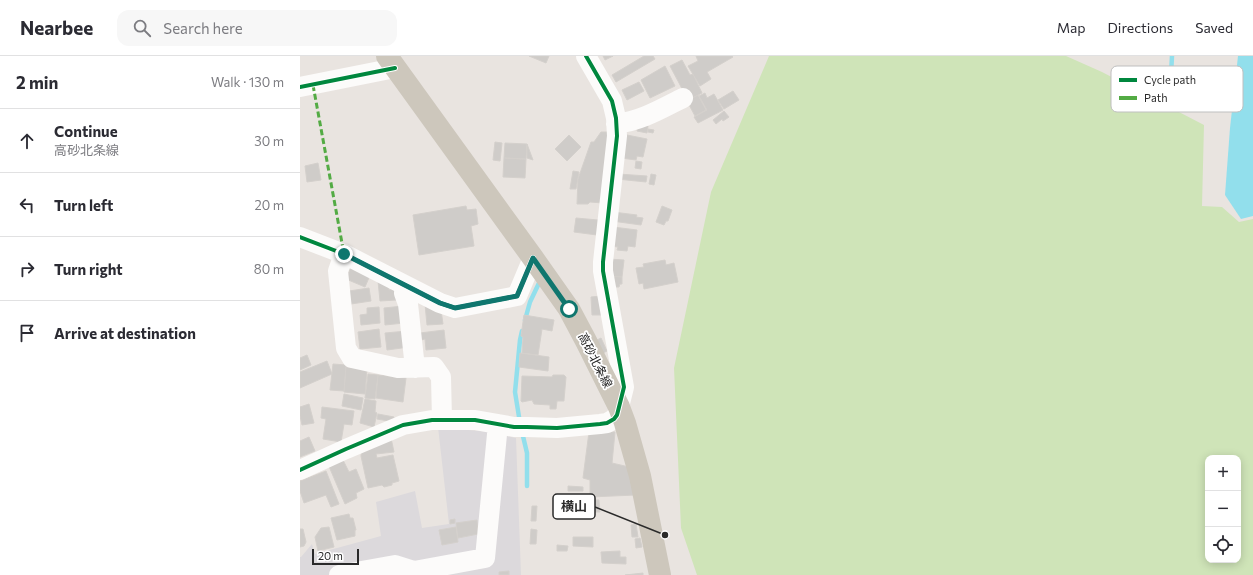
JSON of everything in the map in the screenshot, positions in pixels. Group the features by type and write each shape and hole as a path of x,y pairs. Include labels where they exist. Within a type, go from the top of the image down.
{"main road":[{"name":"高砂北条線","path":"391,62 569,309 619,407 640,476 660,575"}],"street":[{"path":"300,470 403,425 432,420 475,420 513,426 557,428 607,423 614,419 624,387 603,271 603,262 617,136 612,101 586,56"},
{"path":"300,87 391,62"},
{"path":"616,124 631,122 683,98"},
{"path":"300,237 344,254 440,303 455,308 517,296 533,258"},
{"path":"344,254 338,271 346,348 352,358 398,368 434,367 440,377 442,420"},
{"path":"404,292 408,304 415,368"},
{"path":"339,575 395,565 412,573 486,567 513,426"}],"shaded area":[{"path":"438,427 489,432 516,438 521,575 300,575 300,557 312,544 315,554 381,536 376,502 415,491 422,528 449,524"}],"green space":[{"path":"769,56 1066,56 1111,77 1111,112 1179,112 1204,125 1202,206 1222,207 1239,222 1253,219 1253,575 697,575 681,528 674,368 711,192"}],"water":[{"path":"1238,56 1253,56 1253,216 1241,219 1225,195 1232,112 1243,112 1243,66 1237,66"}],"building":[{"path":"529,56 549,56 546,63"},
{"path":"603,56 613,56 605,60"},
{"path":"644,56 653,56 655,59 616,82 612,75"},
{"path":"696,56 733,57 707,72 711,79 700,86 688,66 698,61"},
{"path":"682,60 690,75 693,74 702,93 688,100 670,66"},
{"path":"665,66 675,86 650,98 641,80"},
{"path":"639,82 644,91 627,100 622,90"},
{"path":"733,91 739,100 724,109 718,100"},
{"path":"705,93 707,98 714,94 723,110 698,123 694,117 707,110 699,96"},
{"path":"698,95 706,110 695,116 687,101"},
{"path":"724,111 729,117 723,121 722,119 716,124 713,120"},
{"path":"638,124 648,126 647,133 637,131"},
{"path":"648,129 654,130 653,133 648,132"},
{"path":"601,132 611,132 603,203 590,202 588,204 577,204 578,179 591,142 594,142"},
{"path":"622,134 647,139 643,157 637,156 636,160 621,158"},
{"path":"569,135 581,147 567,161 555,149"},
{"path":"495,142 502,143 500,161 493,160"},
{"path":"505,143 527,144 526,159 504,158"},
{"path":"527,144 533,160 527,158"},
{"path":"504,158 526,159 525,178 503,177"},
{"path":"636,161 642,162 641,169 635,168"},
{"path":"318,163 321,180 307,182 305,166"},
{"path":"573,171 579,172 576,189 570,189"},
{"path":"618,174 647,176 646,182 617,179"},
{"path":"651,174 656,175 654,185 649,184"},
{"path":"466,206 467,210 476,209 478,224 471,226 474,246 419,255 413,215"},
{"path":"662,206 672,210 668,221 666,221 664,225 656,222"},
{"path":"613,212 637,215 636,217 643,218 641,225 612,221"},
{"path":"576,218 598,220 597,235 574,232"},
{"path":"613,227 637,230 635,247 628,246 627,251 617,250 618,247 610,246"},
{"path":"608,259 624,260 622,277 607,276"},
{"path":"665,260 666,265 674,263 678,282 644,289 643,283 639,284 636,268 644,267 643,264"},
{"path":"352,265 371,273 365,287 346,279"},
{"path":"608,276 622,277 622,284 620,284 619,287 610,287"},
{"path":"388,280 389,290 394,289 396,300 380,301 378,281"},
{"path":"369,288 371,301 351,304 349,291"},
{"path":"601,296 602,315 592,315 591,297"},
{"path":"425,304 441,310 443,324 427,325"},
{"path":"403,306 404,323 385,325 384,308"},
{"path":"379,307 380,323 361,325 360,315 367,314 367,308"},
{"path":"524,315 554,320 552,331 542,329 538,355 522,353 523,337 521,336"},
{"path":"379,329 381,347 360,349 358,332"},
{"path":"444,330 446,348 426,350 425,339 421,340 420,333"},
{"path":"407,331 409,347 387,350 385,333"},
{"path":"601,338 607,351 603,353 597,340"},
{"path":"520,353 549,357 548,371 519,367"},
{"path":"307,355 311,365 300,370 300,358"},
{"path":"327,361 332,374 300,388 300,372"},
{"path":"333,364 346,365 344,391 330,390"},
{"path":"346,367 367,369 365,394 344,392"},
{"path":"368,374 378,375 375,399 365,398"},
{"path":"378,375 406,378 403,402 376,398"},
{"path":"553,375 564,375 566,377 564,401 557,401 556,409 550,409 550,405 534,404 532,400 521,401 522,376 552,377"},
{"path":"344,394 363,398 361,410 342,406"},
{"path":"365,399 376,401 375,412 377,413 374,427 360,423"},
{"path":"309,404 314,423 302,425 300,407"},
{"path":"322,407 354,411 352,425 344,424 341,442 323,439 326,419 321,418"},
{"path":"378,414 394,417 394,422 377,419"},
{"path":"589,432 615,432 612,463 629,467 635,495 590,497 590,480 583,478"},
{"path":"309,437 315,451 300,457 300,441"},
{"path":"391,438 394,452 376,454 377,458 393,455 399,481 384,487 382,485 368,488 361,456 362,449"},
{"path":"342,458 349,472 356,469 364,489 356,493 357,498 345,504 328,464"},
{"path":"326,471 339,504 331,507 326,495 304,503 300,491 300,481"},
{"path":"568,486 583,487 583,491 568,491"},
{"path":"593,500 599,500 600,512 594,512"},
{"path":"532,506 537,506 536,521 531,521"},
{"path":"349,514 350,518 353,518 356,530 355,536 337,540 331,518"},
{"path":"455,519 455,523 450,524 450,520"},
{"path":"477,520 478,534 458,538 456,523"},
{"path":"636,524 638,537 632,537 631,525"},
{"path":"329,527 334,547 318,551 315,537 321,528"},
{"path":"456,527 458,542 442,545 439,530"},
{"path":"300,529 303,529 306,542 304,546 300,547"},
{"path":"531,529 537,530 536,544 530,544"},
{"path":"573,537 593,537 593,547 573,546"},
{"path":"640,538 642,547 636,548 635,539"},
{"path":"557,545 568,546 567,551 557,551"},
{"path":"620,551 620,557 626,557 626,564 602,563 601,552"},
{"path":"509,571 509,575 499,575 499,572"},
{"path":"643,573 643,575 625,575"}],"waterway":[{"path":"1171,66 1172,56"},
{"path":"525,320 530,302 540,281"},
{"path":"520,423 515,392 522,331"},
{"path":"522,432 527,453 527,486"}],"marked path":[{"path":"313,85 344,254"}],"cycle path":[{"path":"300,470 403,425 432,420 475,420 514,427 557,428 607,423 614,419 617,415 624,387 603,271 617,136 616,118 612,101 586,56"},
{"path":"300,87 395,68"},
{"path":"300,237 344,254 440,303 455,308 517,296 533,258"}],"place":[{"name":"横山","path":"665,535"}],"route":[{"path":"344,254 440,303 455,308 517,296 533,258 569,309"}]}
